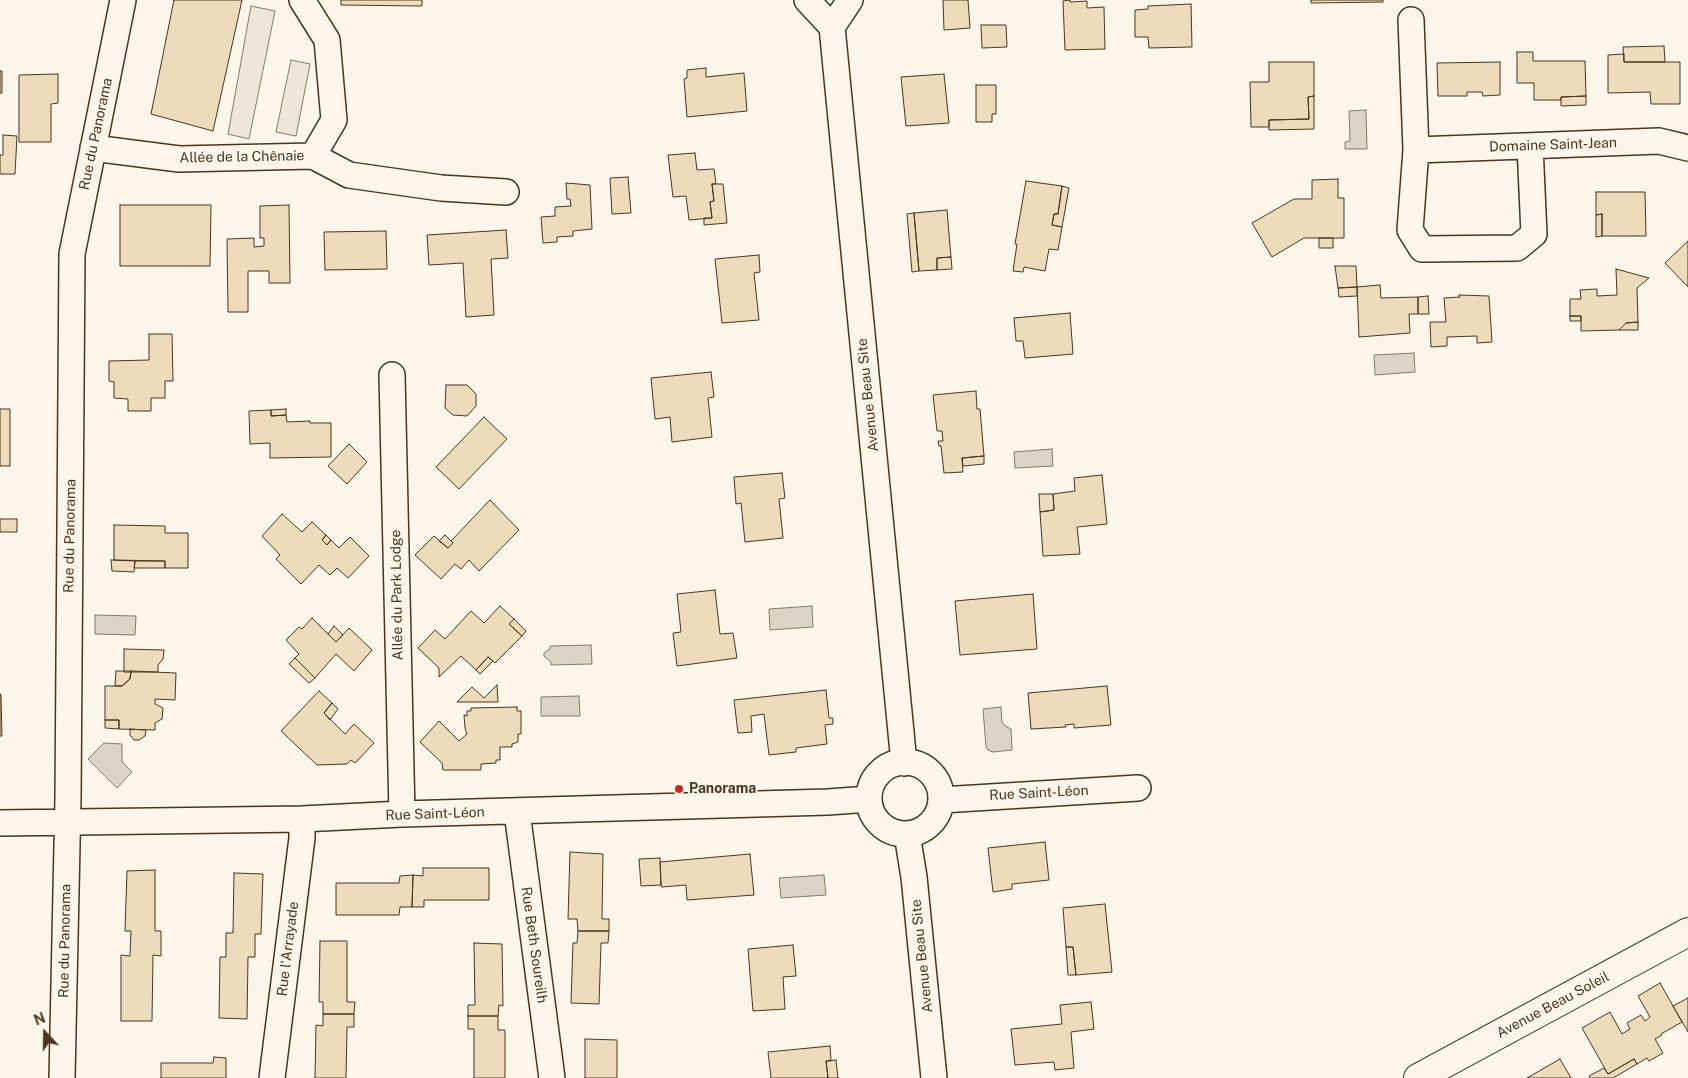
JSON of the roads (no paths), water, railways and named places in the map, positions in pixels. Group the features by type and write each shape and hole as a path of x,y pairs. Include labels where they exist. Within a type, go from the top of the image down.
{"street":[{"name":"Rue du Panorama","path":"62,1078 67,822 72,254 124,0"},
{"path":"302,0 327,40 334,120 313,156"},
{"path":"807,0 832,27 850,0"},
{"path":"1411,20 1416,150 1410,230 1422,249 1517,248 1534,234 1530,146"},
{"name":"Avenue Beau Site","path":"832,27 904,762"},
{"name":"Domaine Saint-Jean","path":"1416,150 1659,141 1688,148"},
{"name":"Allée de la Chênaie","path":"93,148 179,159 313,156 349,175 441,188 506,192"},
{"name":"Allée du Park Lodge","path":"392,375 402,814"},
{"path":"904,762 916,764 926,769 940,788 941,800 939,810 927,827 918,832 907,834 896,833 885,828 877,821 871,810 869,799 871,788 883,770 904,762"},
{"name":"Rue Saint-Léon","path":"941,800 1138,788"},
{"name":"Rue Saint-Léon","path":"0,823 302,819 402,814 828,802 869,799"},
{"name":"Rue Beth Soureilh","path":"517,812 552,1078"},
{"name":"Rue l'Arrayade","path":"272,1078 302,838 302,819"},
{"name":"Avenue Beau Site","path":"907,834 914,877 934,1078"},
{"name":"Avenue Beau Soleil","path":"1418,1078 1688,932"}],"place":[{"name":"Panorama","path":"679,789"}]}
